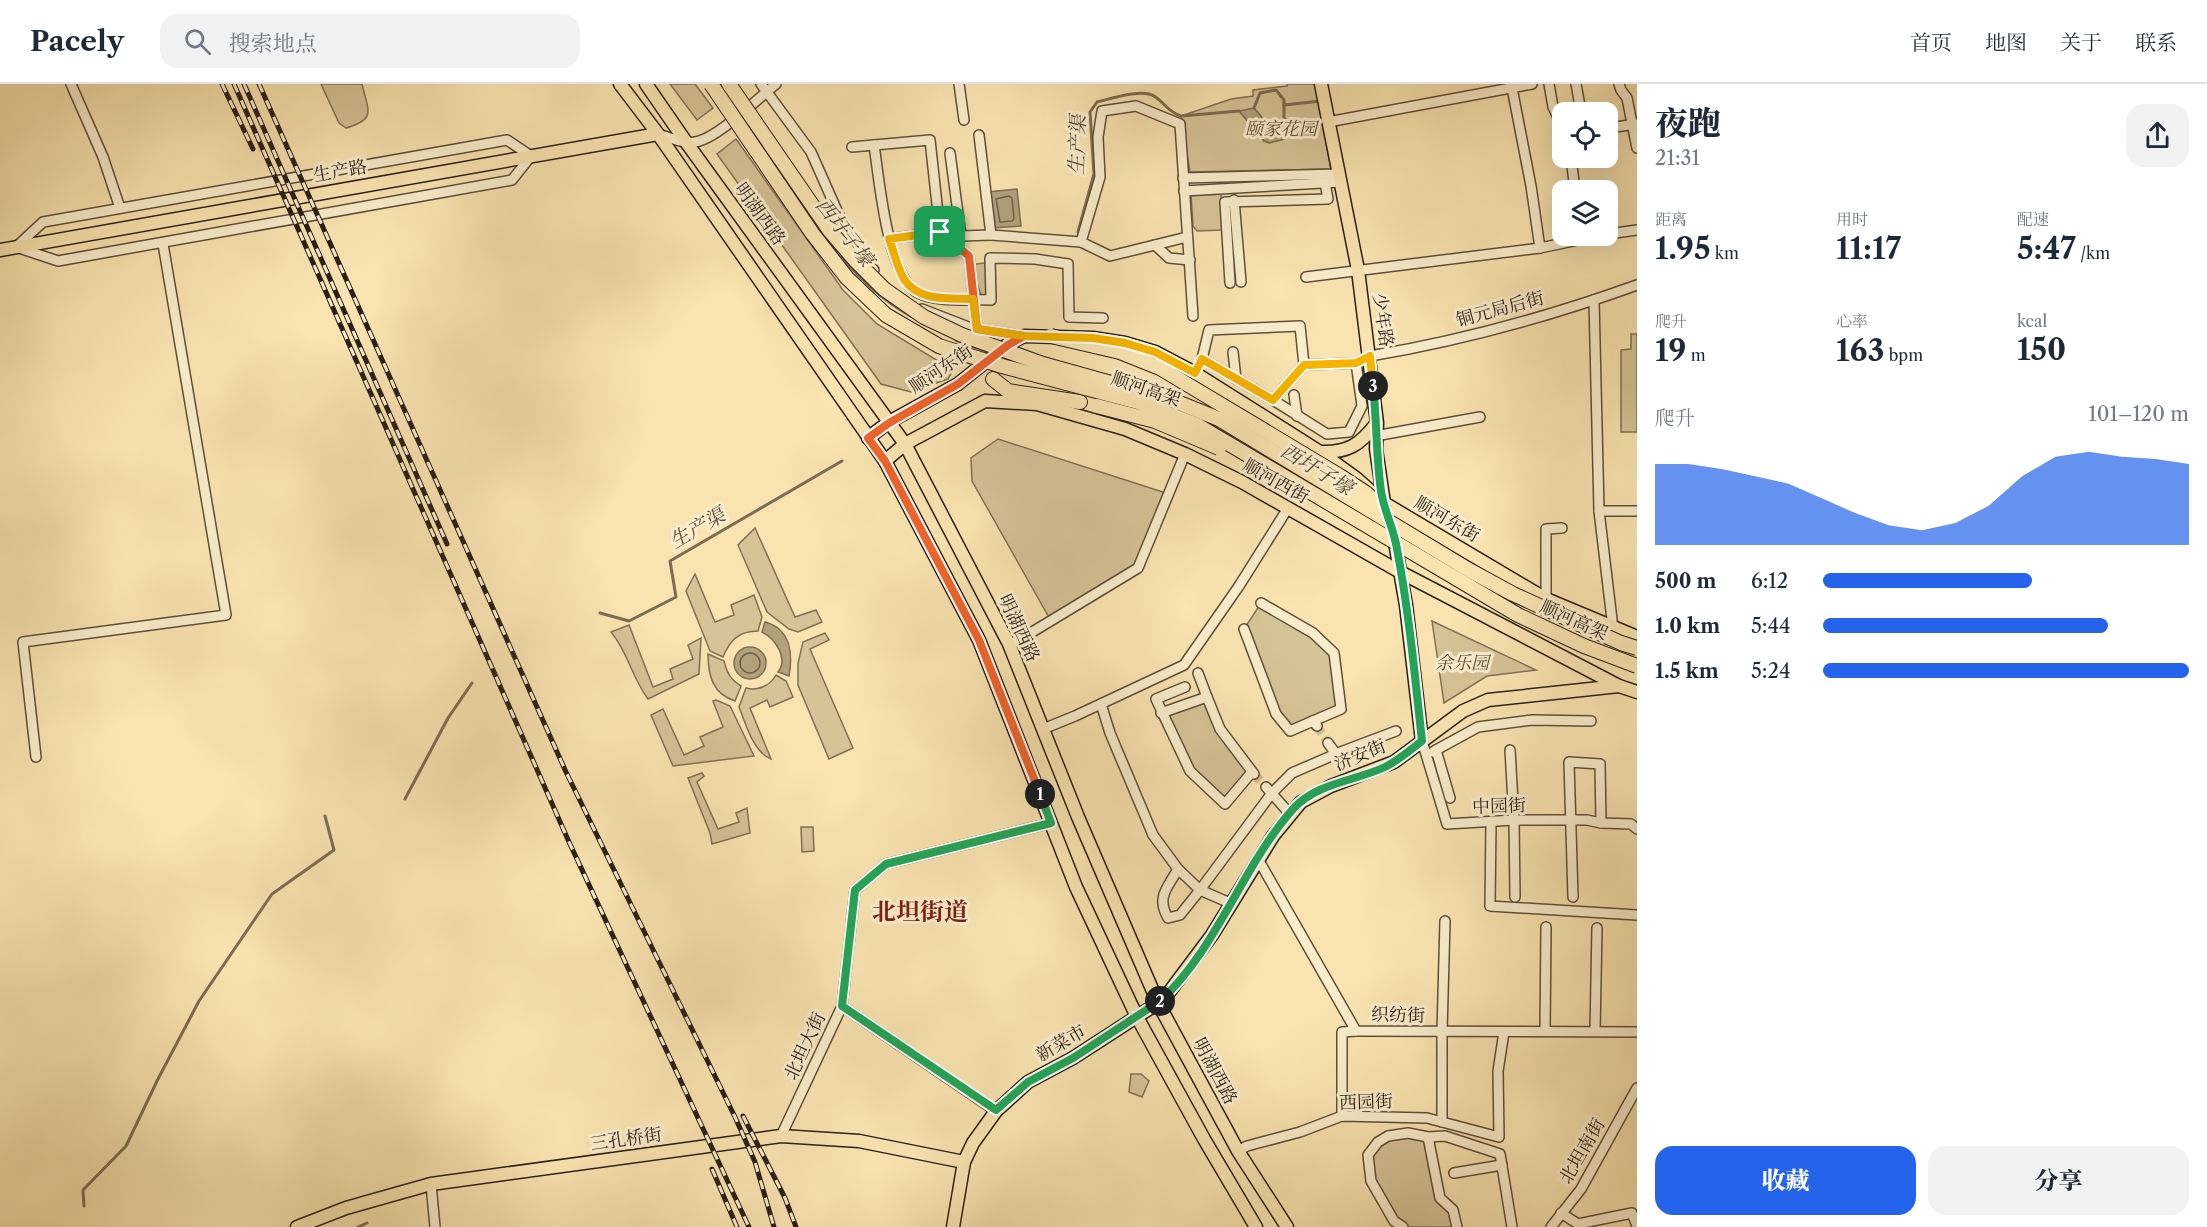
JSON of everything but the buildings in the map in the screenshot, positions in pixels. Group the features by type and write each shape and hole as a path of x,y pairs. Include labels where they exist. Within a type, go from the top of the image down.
{"highway":[{"name":"顺河高架","path":"711,84 812,233 847,278 886,315 939,346 1002,366 1138,402 1197,425 1518,615 1584,646 1637,666"},
{"name":"顺河高架","path":"729,84 830,231 855,261 884,289 924,317 962,335 1043,364 1172,400 1219,419 1513,594 1621,643 1637,648"},
{"path":"1051,336 1120,352 1160,368 1366,493 1412,535"},
{"path":"993,379 1008,391 1080,402 1155,421 1214,445 1340,519 1401,547"},
{"path":"1037,404 1080,402"}],"main road":[{"path":"620,84 658,134 885,461 979,640 1076,887 1137,1017 1204,1139 1256,1227"},
{"name":"明湖西路","path":"646,84 905,444 1009,644 1078,817 1158,1003 1238,1151 1287,1227"},
{"name":"少年路","path":"1321,84 1358,270 1370,356 1377,423 1375,436 1384,503 1401,547 1402,573 1422,741"},
{"name":"生产路","path":"0,250 658,134"},
{"name":"顺河东街","path":"868,438 889,423 958,384 1008,345 1024,336 1093,338 1125,343 1155,352 1195,373 1320,452 1356,478 1384,503 1546,599 1637,637"},
{"path":"1008,345 993,364 993,379 1000,391 1012,403"},
{"name":"顺河西街","path":"885,461 905,444 985,401 1037,404 1125,429 1185,454 1242,482 1402,573 1619,686 1637,692"},
{"path":"1320,452 1334,453 1351,447 1364,440 1377,423"},
{"name":"济安街","path":"1137,1017 1158,1003 1173,988 1200,953 1258,859 1301,802 1321,790 1383,768 1463,711 1488,700 1619,686"},
{"name":"新菜市","path":"952,1227 964,1162 973,1143 996,1110 1028,1082 1073,1058 1137,1017"},
{"name":"三孔桥街","path":"297,1227 346,1208 431,1184 781,1136 859,1141 964,1162"}],"street":[{"path":"71,84 103,157 120,208"},
{"path":"686,142 704,139 719,130 754,102 764,87 776,84"},
{"path":"959,84 963,120"},
{"path":"1328,122 1532,84"},
{"path":"1549,84 1552,102"},
{"path":"1576,84 1579,102"},
{"path":"1619,84 1620,90 1627,98 1635,125 1637,148"},
{"path":"764,87 811,152 854,249 885,282 923,310 977,329 1024,336"},
{"path":"1508,87 1531,186 1540,248"},
{"path":"1081,242 1100,177 1098,137 1102,111 1136,106 1180,124 1193,316"},
{"path":"1618,127 1635,125"},
{"name":"生产路","path":"658,134 686,142"},
{"path":"979,135 991,235"},
{"path":"507,140 531,156 512,180 163,244 58,261 16,247 43,222 120,208 507,140"},
{"path":"852,147 930,140 940,232"},
{"path":"874,145 889,239 904,279 917,292 937,298 991,300 990,258"},
{"path":"950,153 961,236 991,235 1081,242 1110,256 1187,237"},
{"path":"1183,178 1340,178"},
{"path":"1184,191 1325,183 1340,178"},
{"path":"1235,283 1225,202 1328,199 1325,183"},
{"path":"1618,233 1637,230"},
{"path":"889,239 940,232 969,256 1035,259 1068,264 1069,317 1103,318"},
{"path":"36,757 23,642 226,615 163,244"},
{"path":"1155,245 1169,258 1190,260"},
{"path":"1306,277 1552,245"},
{"path":"969,256 977,329"},
{"name":"铜元局后街","path":"1356,363 1370,356 1502,327 1637,285"},
{"path":"1594,300 1599,511 1613,628"},
{"path":"1195,373 1202,359 1209,330 1299,326 1304,365"},
{"path":"1233,352 1236,380"},
{"path":"1202,359 1328,434 1349,432 1362,406 1356,363 1304,365 1273,400"},
{"path":"1294,395 1298,416"},
{"path":"1375,436 1480,417"},
{"path":"1009,644 1138,568 1185,454"},
{"path":"1043,729 1184,665 1239,586 1288,508"},
{"path":"1599,511 1637,511"},
{"path":"1546,599 1546,529 1562,528"},
{"path":"1244,628 1276,714 1290,731 1315,724 1341,709 1334,653 1313,633 1261,603"},
{"path":"1185,687 1156,699 1190,771 1225,804 1253,773 1220,729 1198,673"},
{"path":"1161,713 1207,697"},
{"path":"1101,704 1110,734 1153,835 1178,869 1200,890 1230,903"},
{"path":"1426,757 1478,727 1532,720 1591,721"},
{"path":"1178,869 1162,897 1161,907 1168,918 1180,915 1200,890 1269,790 1292,773 1396,731"},
{"name":"中园街","path":"1422,741 1447,825 1514,820 1587,820 1631,825 1637,829"},
{"path":"1328,743 1336,754"},
{"path":"1436,750 1450,798"},
{"path":"1510,750 1515,897"},
{"path":"1573,897 1569,762 1600,764 1601,823"},
{"path":"1269,790 1290,814"},
{"path":"1491,822 1490,906 1637,915"},
{"name":"北坦大街","path":"781,1136 842,1006 855,890 886,864 1051,823"},
{"name":"织纺街","path":"1258,859 1356,1031 1637,1032"},
{"path":"1442,1122 1445,921"},
{"path":"1545,1031 1546,927"},
{"path":"1595,1031 1597,928"},
{"path":"842,1006 996,1110"},
{"path":"1342,1116 1342,1032 1356,1031"},
{"name":"西园街","path":"1238,1151 1247,1146 1300,1132 1342,1116 1427,1118 1498,1137 1498,1071 1504,1032"},
{"name":"北坦南街","path":"1551,1227 1581,1189 1637,1088"},
{"path":"1403,1227 1394,1221 1371,1181 1368,1155 1378,1142 1388,1136 1408,1133 1428,1137 1444,1136 1500,1154 1512,1227"},
{"path":"1428,1137 1440,1198 1453,1210 1457,1227"},
{"path":"1454,1173 1502,1165"},
{"path":"431,1184 435,1227"},
{"path":"1562,1213 1578,1226 1632,1213 1637,1226"}],"green space":[{"path":"321,84 362,84 368,107 366,117 356,125 346,128 339,123"},
{"path":"670,84 695,84 713,108 697,120"},
{"name":"颐家花园","path":"1287,84 1315,84 1331,169 1190,172 1181,116 1231,99 1253,96 1253,90 1287,86"},
{"path":"736,139 843,290 877,324 953,370 948,379 911,392 881,384 717,154"},
{"path":"1221,194 1222,230 1197,231 1193,226 1191,195"},
{"path":"985,263 988,270 986,296 981,295 973,271 976,264"},
{"path":"1631,334 1637,334 1637,432 1621,432 1621,350 1631,349"},
{"path":"998,439 1169,494 1138,568 1051,621 972,481 971,458"},
{"path":"755,528 795,617 816,610 822,622 798,632 789,629 767,612 738,545"},
{"path":"695,574 715,622 734,615 731,605 754,595 762,617 758,631 740,635 729,646 723,657 710,651 686,591"},
{"path":"1261,603 1313,633 1334,653 1341,709 1290,731 1276,714 1244,629"},
{"name":"余乐园","path":"1432,621 1536,670 1487,676 1444,703"},
{"path":"629,625 653,687 673,679 670,669 693,659 688,645 701,638 699,674 648,699 622,648 611,632"},
{"path":"825,633 829,640 810,649 853,748 829,759 798,685 798,663 803,642"},
{"path":"708,654 724,661 734,681 741,686 735,701 722,694 713,683"},
{"path":"776,675 786,681 793,697 770,707 767,700 750,708 771,759 755,744 739,707 746,688 763,687"},
{"path":"1207,697 1220,729 1252,772 1225,804 1190,771 1161,713"},
{"path":"716,700 730,706 754,756 673,766 651,715 663,709 684,755 704,746 700,737 723,727 713,701"},
{"path":"702,773 704,776 697,782 718,829 739,822 736,813 747,808 750,833 712,844 710,833 688,778"},
{"path":"801,827 813,827 814,851 802,852"},
{"path":"1131,1074 1141,1074 1149,1081 1142,1097 1129,1092"},
{"path":"1388,1136 1428,1137 1440,1198 1453,1210 1457,1227 1403,1227 1371,1181 1368,1155"}],"water":[{"path":"1254,108 1261,116 1265,127 1274,133 1282,133 1285,139 1269,143 1264,141 1239,111"},
{"path":"1017,189 1021,226 993,228 988,192"},
{"path":"765,622 774,625 785,636 791,659 789,676 778,672 781,667 781,655 772,639 762,632"},
{"path":"750,647 761,652 766,663 761,674 750,679 739,674 734,663 739,652"}],"waterway":[{"name":"西圩子壕","path":"720,84 814,222 844,260 878,294 918,320"},
{"path":"1254,108 1260,93 1276,90 1284,100 1284,134"},
{"name":"生产渠","path":"1078,232 1094,174 1090,112 1097,102 1142,93 1154,96 1181,116 1239,111"},
{"path":"1284,105 1321,101"},
{"name":"西圩子壕","path":"956,340 988,352"},
{"name":"西圩子壕","path":"1203,421 1214,425 1412,543"},
{"name":"生产渠","path":"600,613 629,621 676,597 670,561 842,461"},
{"name":"生产渠","path":"405,799 448,718 472,683"},
{"path":"84,1206 83,1190 126,1146 199,1001 272,894 334,850 325,816"},
{"path":"358,1227 367,1223"}],"tunnel":[{"path":"1317,726 1328,743"},
{"path":"1254,774 1266,787"}],"railway":[{"path":"222,84 253,149"},
{"path":"234,84 569,842 749,1227"},
{"path":"244,84 447,544"},
{"path":"259,84 566,772 735,1117 755,1162 774,1227"},
{"path":"743,1116 785,1198 796,1227"},
{"path":"712,1169 737,1227"}],"district":[{"name":"北坦街道","path":"920,912"}],"route":[{"path":"940,232 889,239 904,279 917,292 937,298 973,299 977,329 1024,336 1093,338 1125,343 1155,352 1195,373 1202,359 1273,400 1304,365 1356,363 1370,356 1377,423 1376,449 1382,495 1397,545 1402,573 1422,741 1383,768 1321,790 1301,802 1273,836 1212,935 1167,995 1132,1021 1073,1058 1028,1082 996,1110 842,1006 855,890 886,864 1051,823 979,640 885,461 868,438 889,423 958,384 1008,345 1024,336 977,329 969,256 940,232"}]}
